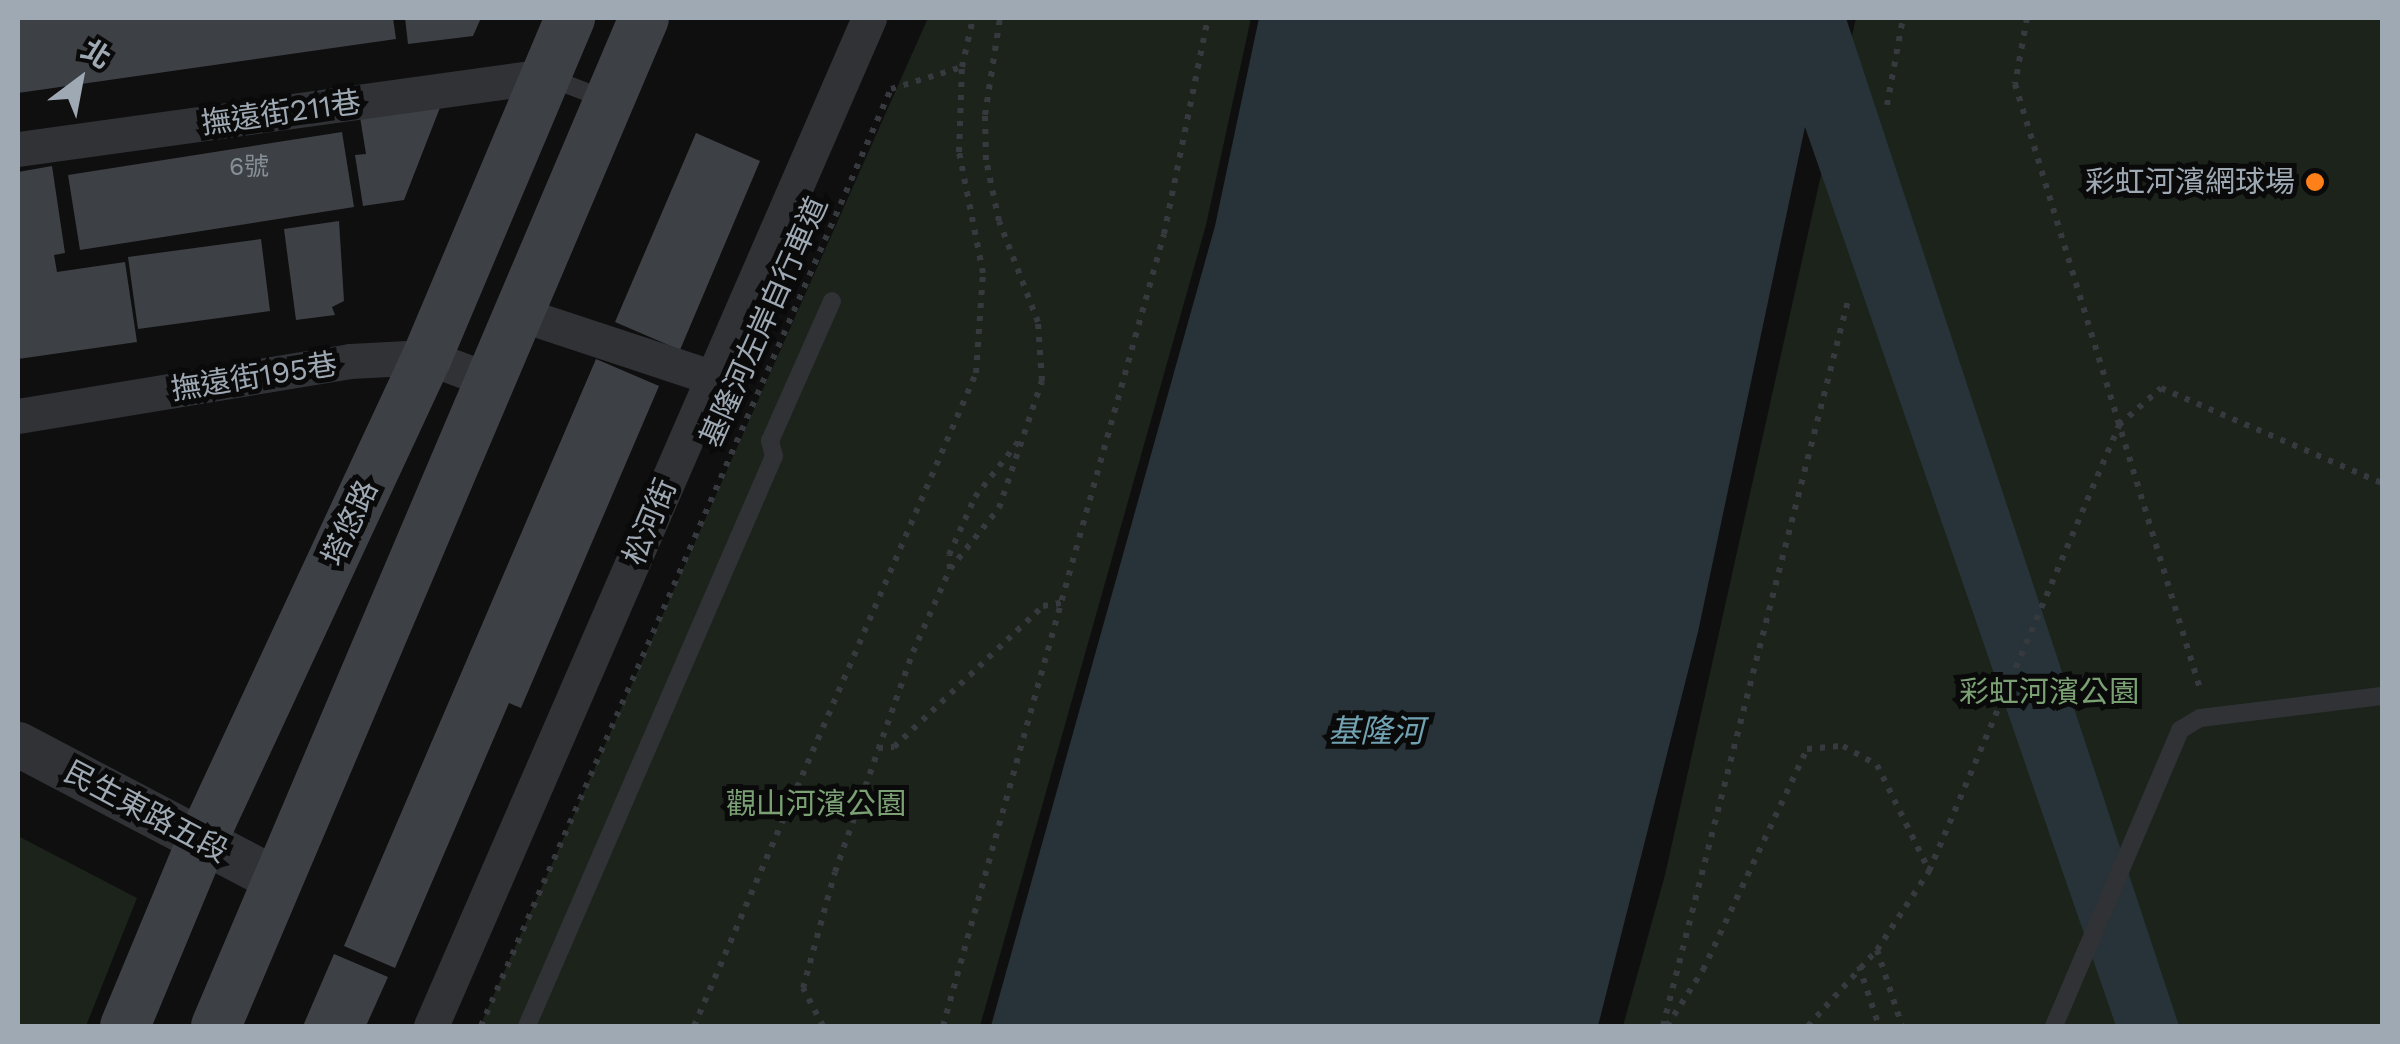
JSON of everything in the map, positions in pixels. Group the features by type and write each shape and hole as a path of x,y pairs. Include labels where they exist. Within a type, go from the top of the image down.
{"main road":[{"name":"塔悠路","path":"126,1026 202,843 427,357 570,18"},
{"path":"216,1026 644,18"}],"street":[{"name":"松河街","path":"431,1026 870,18"},
{"name":"撫遠街211巷","path":"18,149 545,76"},
{"path":"518,313 713,378"},
{"name":"撫遠街195巷","path":"18,416 350,360 427,357 489,380"},
{"name":"民生東路五段","path":"18,744 275,880"}],"lane":[{"path":"545,76 608,100"},
{"path":"527,1026 774,456 770,442 832,301"},
{"path":"2054,1026 2180,730 2200,718 2382,696"}],"path":[{"path":"694,1026 976,373 983,273 959,152 962,67 972,18"},
{"path":"823,1026 803,988 878,748 950,569 998,508 1042,381 1038,322 999,222 986,160 985,116 1000,18"},
{"path":"943,1026 1066,602 1164,234 1208,18"},
{"path":"1887,105 1904,18"},
{"path":"2026,18 2015,84 2201,681 2200,718"},
{"name":"基隆河左岸自行車道","path":"480,1026 891,89 962,67"},
{"path":"1665,1026 1848,301"},
{"path":"1808,1026 1877,950 1929,871 2119,425 2161,388 2382,483"},
{"path":"950,569 949,556 975,497 1023,436"},
{"path":"878,748 894,747 1043,606 1066,602"},
{"path":"1665,1026 1703,970 1807,749 1842,746 1877,765 1929,871"},
{"path":"1877,950 1902,1026"},
{"path":"1859,966 1879,1026"}],"green space":[{"name":"觀山河濱公園","path":"928,18 1251,18 1206,225 980,1026 480,1026"},
{"name":"彩虹河濱公園","path":"1856,18 2382,18 2382,1026 1623,1026 1665,875"},
{"path":"18,836 137,898 86,1026 18,1026"}],"water":[{"name":"基隆河","path":"1259,18 1846,18 2179,1026 2116,1026 1805,127 1698,632 1598,1026 991,1026 1215,226"}],"building":[{"path":"18,18 393,18 396,39 18,93"},
{"path":"405,18 481,18 473,36 408,44"},
{"path":"441,105 404,200 363,206 355,155 366,154 360,117"},
{"path":"342,132 354,207 80,250 68,175"},
{"path":"696,133 760,161 680,350 615,322"},
{"path":"52,166 65,253 54,255 57,272 125,262 137,342 18,359 18,172"},
{"path":"339,221 344,301 332,307 335,315 296,320 284,229"},
{"path":"261,239 270,311 138,329 128,257"},
{"path":"596,359 659,386 521,708 509,703 395,968 344,946"},
{"path":"334,954 388,977 366,1026 303,1026"}],"place":[{"name":"彩虹河濱網球場","path":"2315,182"}]}
